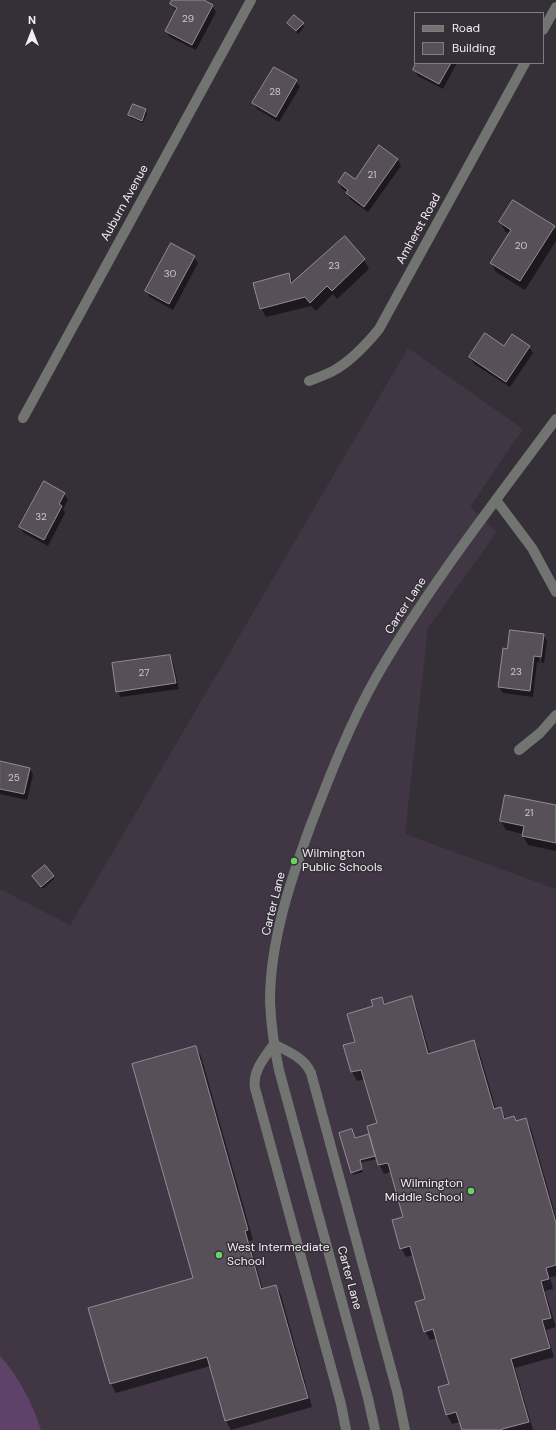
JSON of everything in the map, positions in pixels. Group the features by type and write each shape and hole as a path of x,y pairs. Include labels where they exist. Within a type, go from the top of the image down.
{"street":[{"name":"Auburn Avenue","path":"22,418 251,0"},
{"path":"544,28 556,7"},
{"name":"Amherst Road","path":"309,381 333,371 351,358 366,345 379,329 524,64"},
{"name":"Carter Lane","path":"375,1430 368,1398 281,1077 274,1044 271,1015 271,986 274,956 287,895 304,846 342,746 374,681 447,569 556,420"},
{"path":"496,500 532,548 556,592"},
{"path":"519,750 540,733 556,715"},
{"path":"346,1430 341,1404 255,1088 254,1082 256,1072 274,1044 302,1060 311,1073 397,1391 405,1430"}],"shaded area":[{"name":"Wilmington Public Schools","path":"408,348 523,429 470,507 497,532 428,628 405,834 556,889 556,1430 0,1430 0,889 70,925"},
{"path":"0,1356 13,1372 24,1390 41,1430 0,1430"}],"building":[{"path":"172,0 204,0 213,5 192,45 165,31 177,8 170,4"},
{"path":"294,15 304,23 296,31 287,23"},
{"path":"416,64 450,64 439,84 413,70"},
{"path":"274,67 297,80 276,117 252,103"},
{"path":"133,104 146,109 142,121 128,115"},
{"path":"379,145 398,159 364,207 346,193 348,190 338,182 345,172 355,179"},
{"path":"513,200 555,226 520,281 490,263 511,230 499,222"},
{"path":"345,236 365,259 332,291 327,286 310,303 305,297 260,309 253,283 289,273 291,283"},
{"path":"171,243 195,256 169,304 145,291"},
{"path":"485,333 504,346 512,334 530,346 506,382 469,357"},
{"path":"44,481 65,493 59,504 62,506 44,540 19,527"},
{"path":"510,630 544,634 541,657 534,656 530,691 498,687 503,648 507,649"},
{"path":"170,655 176,683 116,692 112,663"},
{"path":"0,761 30,768 24,794 0,789"},
{"path":"505,795 556,805 556,843 522,836 524,826 500,821"},
{"path":"45,865 54,876 41,887 32,876"},
{"name":"Wilmington Middle School","path":"412,996 428,1054 474,1040 494,1109 501,1107 504,1119 514,1116 516,1121 526,1118 556,1223 556,1265 546,1268 549,1279 541,1281 551,1318 542,1320 550,1348 511,1359 529,1422 502,1430 462,1430 456,1412 446,1415 438,1387 449,1384 433,1329 424,1332 415,1302 425,1299 410,1246 400,1249 392,1220 403,1217 388,1163 378,1165 367,1126 377,1123 361,1070 351,1072 343,1045 355,1042 347,1014 373,1006 371,1000 382,997 384,1004"},
{"name":"West Intermediate School","path":"196,1046 248,1230 245,1231 261,1289 276,1285 308,1398 225,1421 207,1357 110,1384 88,1308 193,1278 132,1064"},
{"path":"352,1129 355,1138 369,1134 375,1156 360,1160 362,1169 351,1173 339,1133"}],"place":[{"name":"Wilmington Public Schools","path":"294,861"},
{"name":"Wilmington Middle School","path":"471,1191"},
{"name":"West Intermediate School","path":"219,1255"}]}
